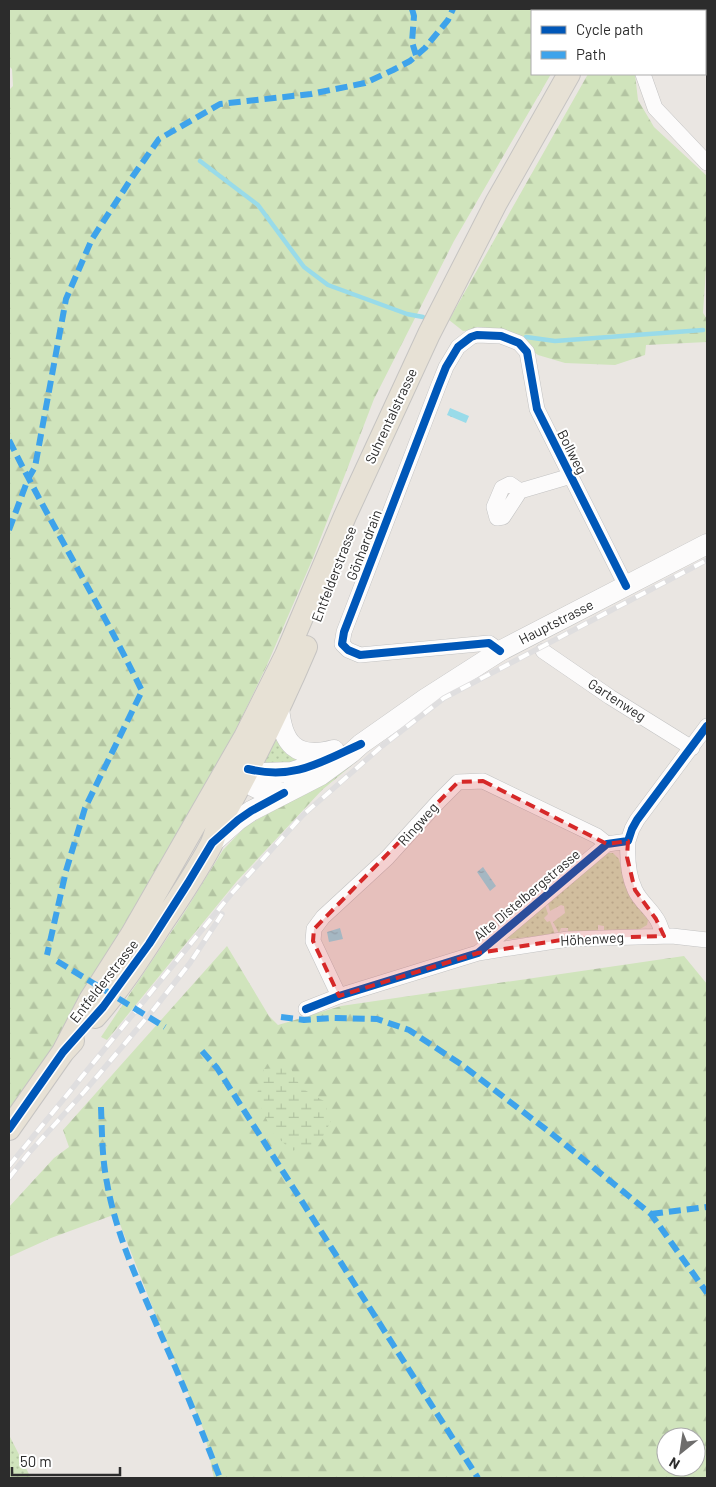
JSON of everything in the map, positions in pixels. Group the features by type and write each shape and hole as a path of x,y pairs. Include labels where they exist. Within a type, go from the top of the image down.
{"main road":[{"name":"Suhrentalstrasse","path":"240,771 286,655 345,516 450,291 496,203 568,75"},
{"name":"Entfelderstrasse","path":"63,1052 90,1000 240,771 279,707 313,629 351,533 376,448"},
{"name":"Hauptstrasse","path":"361,744 425,699 500,651 707,544"},
{"path":"279,707 280,724 290,744 308,753 326,752 361,744"},
{"path":"240,771 292,772 326,760 361,744"},
{"path":"212,843 244,816 321,774 361,744"},
{"name":"Entfelderstrasse","path":"9,1129 63,1052 104,1007 149,944 212,843 240,771"},
{"path":"240,771 257,789 284,793"}],"street":[{"path":"643,75 656,108 707,163"},
{"name":"Gönhardrain","path":"500,651 489,643 360,655 348,650 342,644 344,632 446,367 458,347 471,337 477,335 501,336"},
{"name":"Bollweg","path":"501,336 519,343 527,352 537,409 626,586"},
{"name":"Bollweg","path":"520,491 571,476"},
{"name":"Gartenweg","path":"542,651 610,698 692,748"},
{"path":"664,936 656,918 635,890 627,857 628,841 637,820 707,726"},
{"name":"Ringweg","path":"339,996 313,941 314,928 323,917 387,858 438,801 458,782 483,781 596,836 608,844"},
{"path":"608,844 628,841"},
{"name":"Alte Distelbergstrasse","path":"306,1009 339,996 478,953 608,844"},
{"name":"Höhenweg","path":"478,953 568,939 664,936 707,940"}],"highlighted area":[{"path":"483,781 607,844 628,841 627,857 635,890 656,919 664,936 568,939 478,953 339,996 313,941 314,929 458,782"}],"green space":[{"path":"9,9 589,9 531,10 531,75 550,75 454,241 374,399 313,558 267,665 217,769 54,1046 9,1112 9,90 13,86 12,69 9,66"},
{"path":"587,75 635,75 638,100 654,127 707,176 707,254 703,313 707,319 707,342 646,345 645,355 615,365 565,363 538,355 502,329 463,331 449,320"},
{"path":"275,731 311,759 288,767 265,766 262,761"},
{"path":"363,756 322,790 237,881 107,1040 101,1037 186,910 223,850 246,826"},
{"path":"606,853 613,853 619,859 625,885 648,920 647,925 640,929 604,930 604,926 598,925 598,931 568,932 568,928 561,928 559,933 553,922 565,913 564,906 561,905 550,911 548,903"},
{"path":"545,905 548,914 544,918 547,922 550,921 555,934 510,939 507,937"},
{"path":"227,946 269,1016 278,1025 341,1006 684,956 707,984 707,1478 214,1478 204,1431 163,1334 116,1214 51,1238 9,1257 9,1207 54,1158 69,1147 63,1130"},
{"path":"290,1067 301,1088 324,1101 331,1121 320,1142 292,1151 273,1133 256,1097 264,1069"},
{"path":"9,1435 31,1478 9,1478"}],"water":[{"path":"450,408 469,416 466,423 447,415"},
{"path":"483,867 496,886 490,891 477,872"},
{"path":"340,928 343,939 329,942 327,932"}],"waterway":[{"path":"200,161 258,205 304,267 328,285 407,314 423,317"},
{"path":"526,337 555,341 703,330"}],"railway":[{"path":"9,1166 232,893 303,815 382,746 444,698 707,560"},
{"path":"9,1178 154,1009 190,963 222,914"}],"marked path":[{"path":"412,9 414,16 412,42 416,55"},
{"path":"9,530 28,479 35,467 66,299 92,239 159,139 220,104 311,94 365,83 410,61 425,48 448,20 453,9"},
{"path":"9,440 142,691 85,808 66,871 47,955"},
{"path":"57,961 165,1027"},
{"path":"281,1017 304,1020 332,1018 377,1019 409,1030 462,1065 552,1134 651,1214 707,1293"},
{"path":"202,1051 217,1068 478,1478"},
{"path":"101,1107 105,1174 116,1222 138,1281 185,1390 220,1478"},
{"path":"651,1214 707,1207"}],"cycle path":[{"path":"500,651 489,643 360,655 348,650 342,644 344,632 446,367 458,347 471,337 477,335 501,336 519,343 527,352 537,409 626,586"},
{"path":"306,1009 339,996 478,953 607,844 628,841 637,820 707,726"},
{"path":"248,769 264,772 293,771 319,763 361,744"},
{"path":"9,1129 63,1052 103,1007 149,944 212,843 238,820 284,793"}]}
